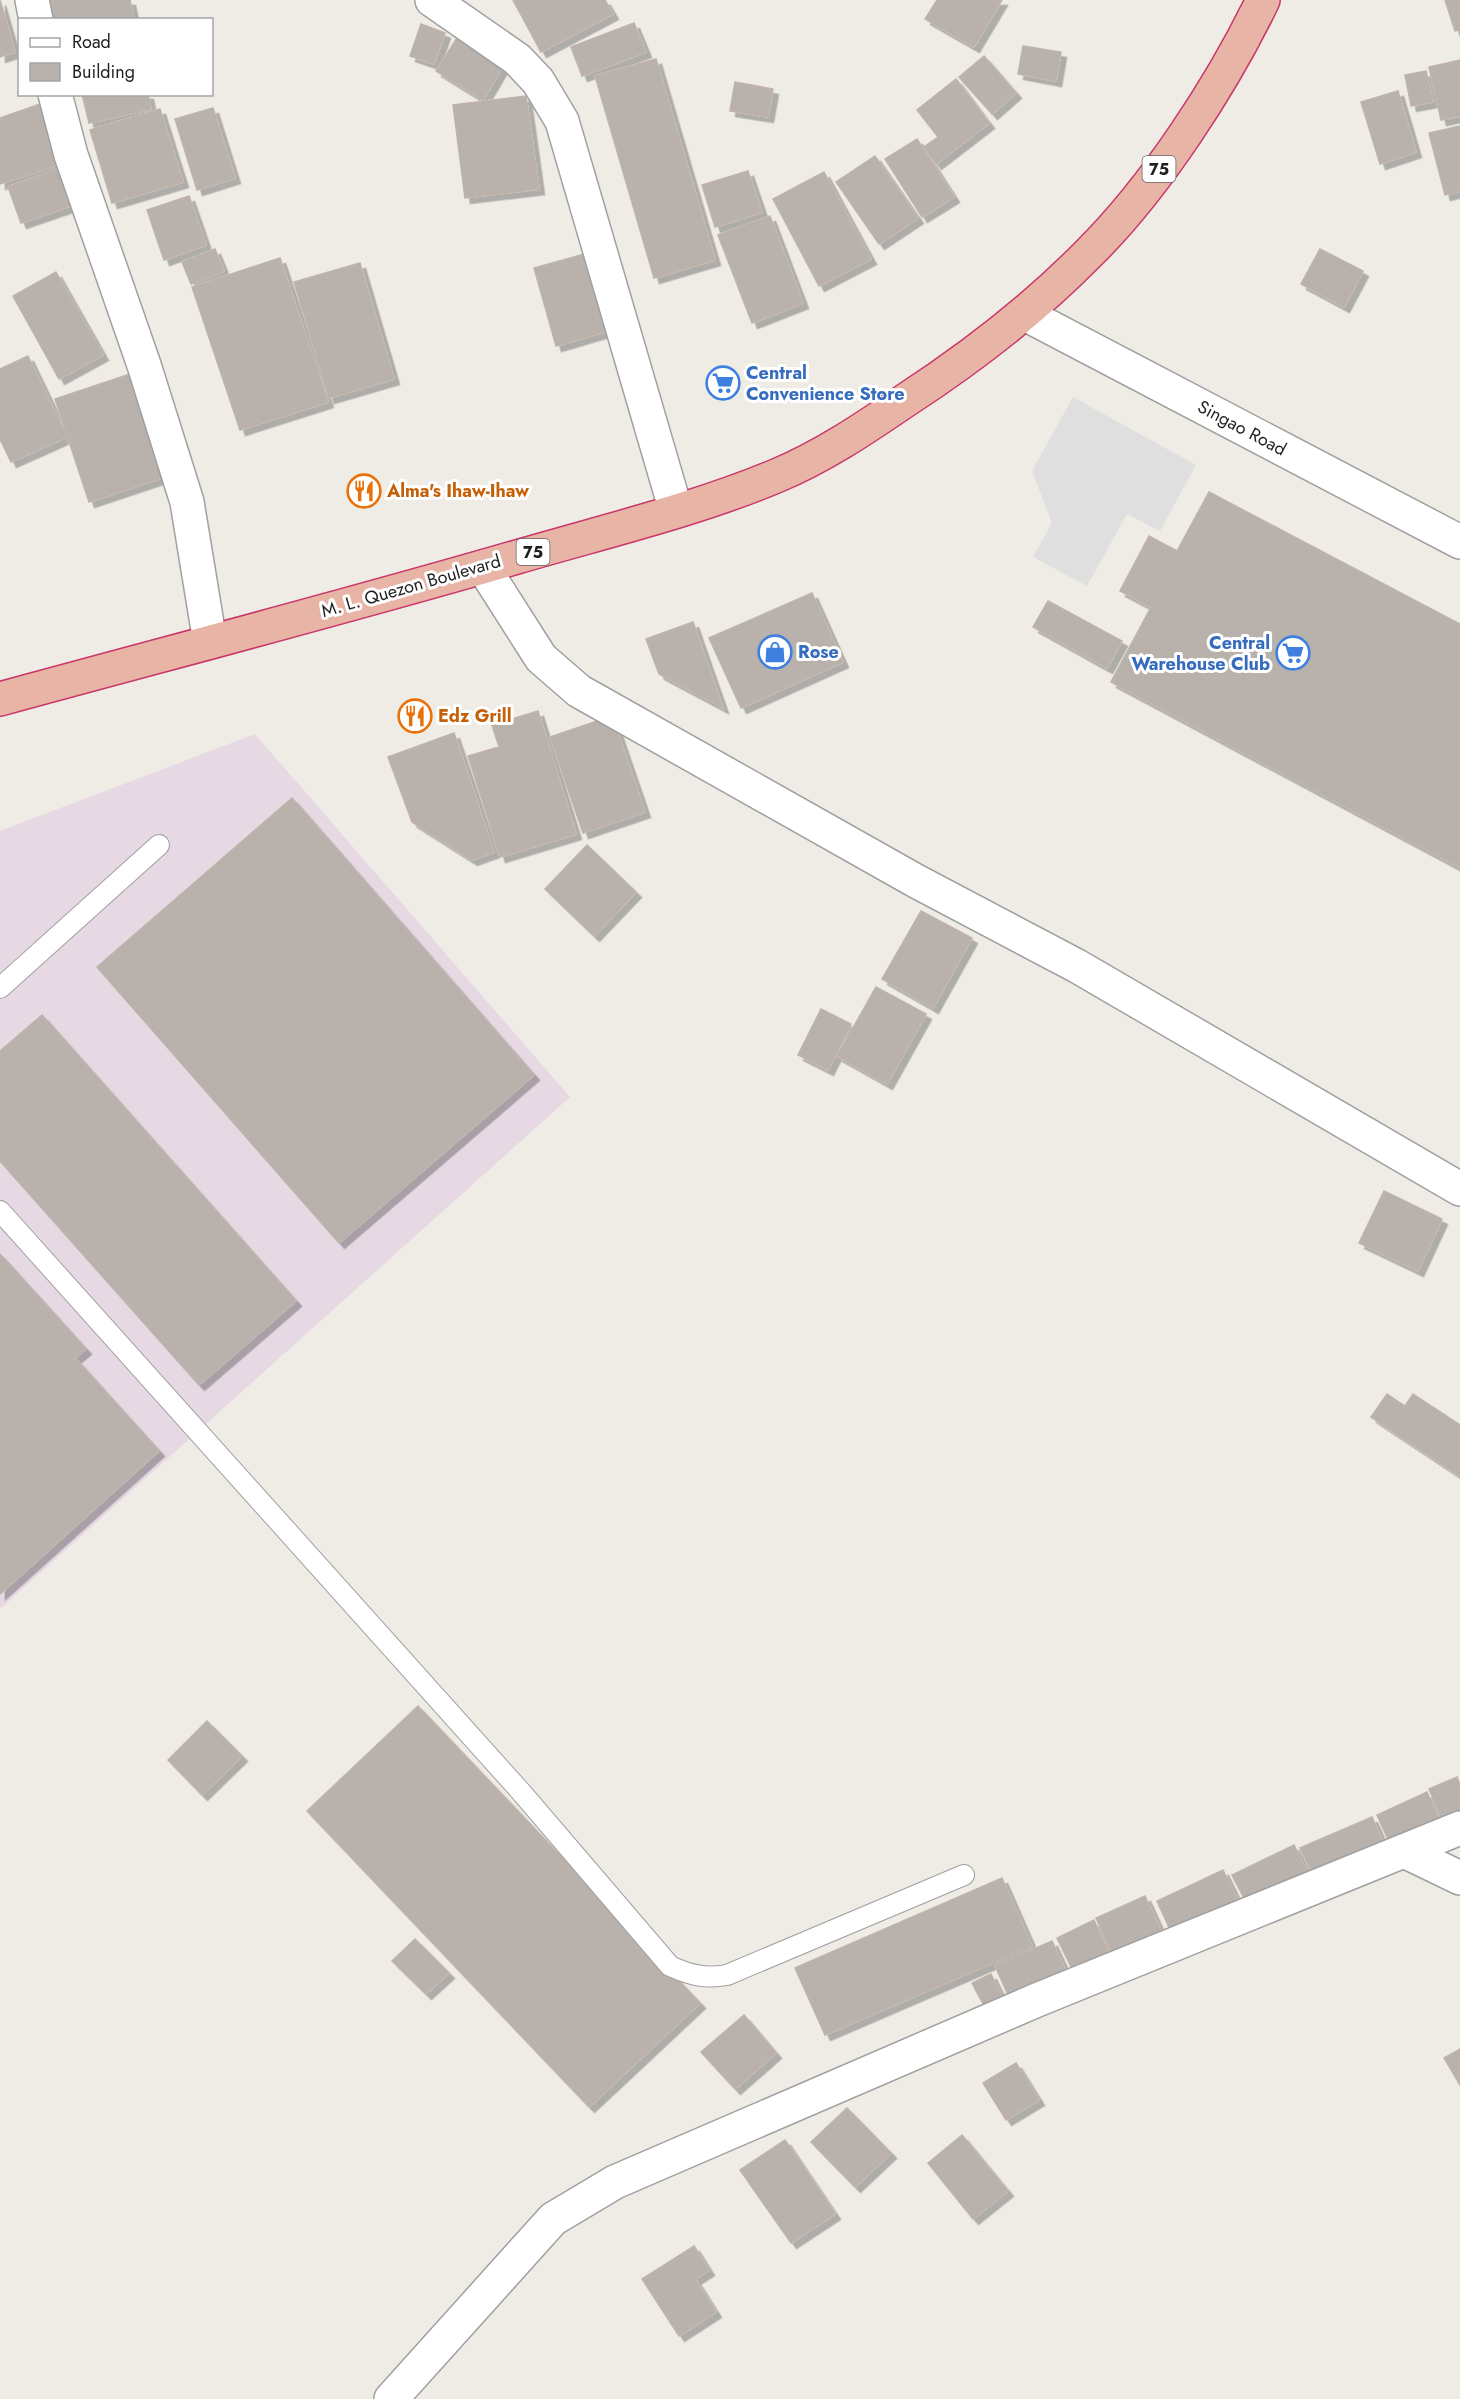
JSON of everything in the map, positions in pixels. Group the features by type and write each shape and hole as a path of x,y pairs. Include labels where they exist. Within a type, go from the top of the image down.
{"highway":[{"name":"75","path":"1025,314 1091,252 1148,184 1202,108 1263,0"},
{"name":"M. L. Quezon Boulevard","path":"0,699 483,567 676,511 778,476 860,431 958,366 1025,314"}],"street":[{"path":"32,0 36,18"},
{"path":"432,0 517,59 538,81 562,121 676,511"},
{"path":"56,96 71,155 144,364 187,502 210,642"},
{"name":"Singao Road","path":"1025,314 1460,542"},
{"path":"483,567 541,658 579,691 916,881 1077,966 1460,1189"},
{"path":"391,2399 553,2219 615,2182 1037,2000 1460,1828"},
{"path":"1404,1851 1460,1878"}],"lane":[{"path":"0,988 159,844"},
{"path":"0,1210 522,1793 670,1965 691,1975 711,1978 727,1975 964,1875"}],"shaded area":[{"path":"1073,397 1196,465 1160,531 1127,514 1087,586 1033,557 1052,523 1032,471"},
{"path":"255,734 570,1097 0,1609 0,831"}],"building":[{"path":"0,0 15,52 0,57"},
{"path":"50,0 130,0 134,18 54,18"},
{"path":"513,0 605,0 613,14 541,52"},
{"path":"937,0 1002,0 974,47 925,19"},
{"path":"1445,0 1460,0 1460,30 1455,31"},
{"path":"634,23 646,52 582,76 571,47"},
{"path":"421,24 445,33 434,64 410,56"},
{"path":"460,33 506,61 483,100 436,71"},
{"path":"1023,46 1061,52 1056,81 1018,74"},
{"path":"984,56 1016,93 992,114 959,77"},
{"path":"656,59 715,260 654,278 595,76"},
{"path":"1460,60 1460,116 1441,120 1429,67"},
{"path":"1426,71 1433,102 1411,106 1405,75"},
{"path":"956,79 989,123 936,164 924,147 938,137 917,110"},
{"path":"735,82 773,89 768,117 730,111"},
{"path":"1398,91 1416,152 1380,164 1361,102"},
{"path":"82,96 148,96 151,109 89,123"},
{"path":"526,96 539,189 465,198 453,105"},
{"path":"43,103 64,163 0,184 0,118"},
{"path":"213,108 235,178 197,190 175,119"},
{"path":"160,109 183,182 112,203 90,130"},
{"path":"1460,126 1460,191 1445,195 1429,133"},
{"path":"917,139 954,197 922,217 885,159"},
{"path":"875,156 918,218 879,244 836,182"},
{"path":"68,165 82,202 21,223 8,187"},
{"path":"748,171 762,212 715,227 702,185"},
{"path":"824,172 871,259 819,286 773,199"},
{"path":"189,196 206,245 164,260 147,210"},
{"path":"770,216 803,303 752,323 718,235"},
{"path":"215,249 224,271 191,284 182,262"},
{"path":"1320,249 1363,271 1344,307 1301,284"},
{"path":"592,252 614,329 556,346 534,268"},
{"path":"280,258 328,402 240,430 192,287"},
{"path":"360,263 394,379 329,398 294,282"},
{"path":"56,272 103,355 59,379 13,296"},
{"path":"28,356 67,437 11,462 0,439 0,369"},
{"path":"133,373 167,476 89,502 55,399"},
{"name":"Central Warehouse Club","path":"1209,492 1460,624 1460,868 1111,682 1151,607 1120,591 1149,536 1177,551"},
{"path":"812,593 843,662 741,708 709,638"},
{"path":"1048,601 1122,641 1107,668 1033,627"},
{"path":"693,622 723,708 659,674 646,639"},
{"path":"538,711 576,834 500,857 468,756 499,747 492,725"},
{"path":"612,716 645,812 583,833 550,737"},
{"path":"454,733 494,852 472,860 412,822 388,757"},
{"path":"292,798 534,1075 339,1243 97,967"},
{"path":"587,845 636,892 594,936 545,889"},
{"path":"921,911 972,938 933,1008 882,979"},
{"path":"876,987 926,1014 887,1084 837,1056"},
{"path":"821,1009 851,1024 828,1070 798,1055"},
{"path":"42,1015 296,1301 199,1385 0,1161 0,1051"},
{"path":"1384,1191 1442,1219 1418,1271 1359,1243"},
{"path":"0,1254 86,1349 75,1358 159,1451 0,1594"},
{"path":"1387,1394 1405,1406 1413,1394 1460,1425 1460,1476 1371,1417"},
{"path":"418,1706 700,2003 589,2107 307,1811"},
{"path":"207,1721 242,1756 202,1795 168,1760"},
{"path":"1457,1777 1460,1785 1460,1815 1443,1822 1429,1789"},
{"path":"1427,1792 1441,1823 1391,1846 1377,1815"},
{"path":"1372,1817 1387,1851 1316,1882 1300,1848"},
{"path":"1294,1845 1308,1874 1247,1904 1232,1875"},
{"path":"1223,1870 1239,1903 1172,1934 1157,1901"},
{"path":"1002,1878 1032,1946 825,2035 795,1968"},
{"path":"1145,1896 1162,1933 1113,1955 1096,1918"},
{"path":"1094,1920 1112,1960 1076,1977 1057,1938"},
{"path":"415,1939 449,1973 426,1994 392,1961"},
{"path":"1052,1941 1069,1978 1012,2004 995,1966"},
{"path":"991,1974 1006,2005 988,2013 972,1983"},
{"path":"744,2015 776,2053 735,2089 701,2052"},
{"path":"1460,2049 1460,2085 1444,2058"},
{"path":"1016,2063 1039,2100 1006,2120 983,2083"},
{"path":"847,2108 891,2153 855,2187 811,2142"},
{"path":"962,2135 1008,2191 973,2219 928,2163"},
{"path":"785,2140 835,2214 791,2243 740,2170"},
{"path":"694,2246 709,2270 695,2279 716,2312 679,2336 642,2279"}],"place":[{"name":"Central Convenience Store","path":"723,383"},
{"name":"Alma's Ihaw-Ihaw","path":"364,491"},
{"name":"Rose","path":"775,652"},
{"name":"Central Warehouse Club","path":"1293,653"},
{"name":"Edz Grill","path":"415,716"}]}
